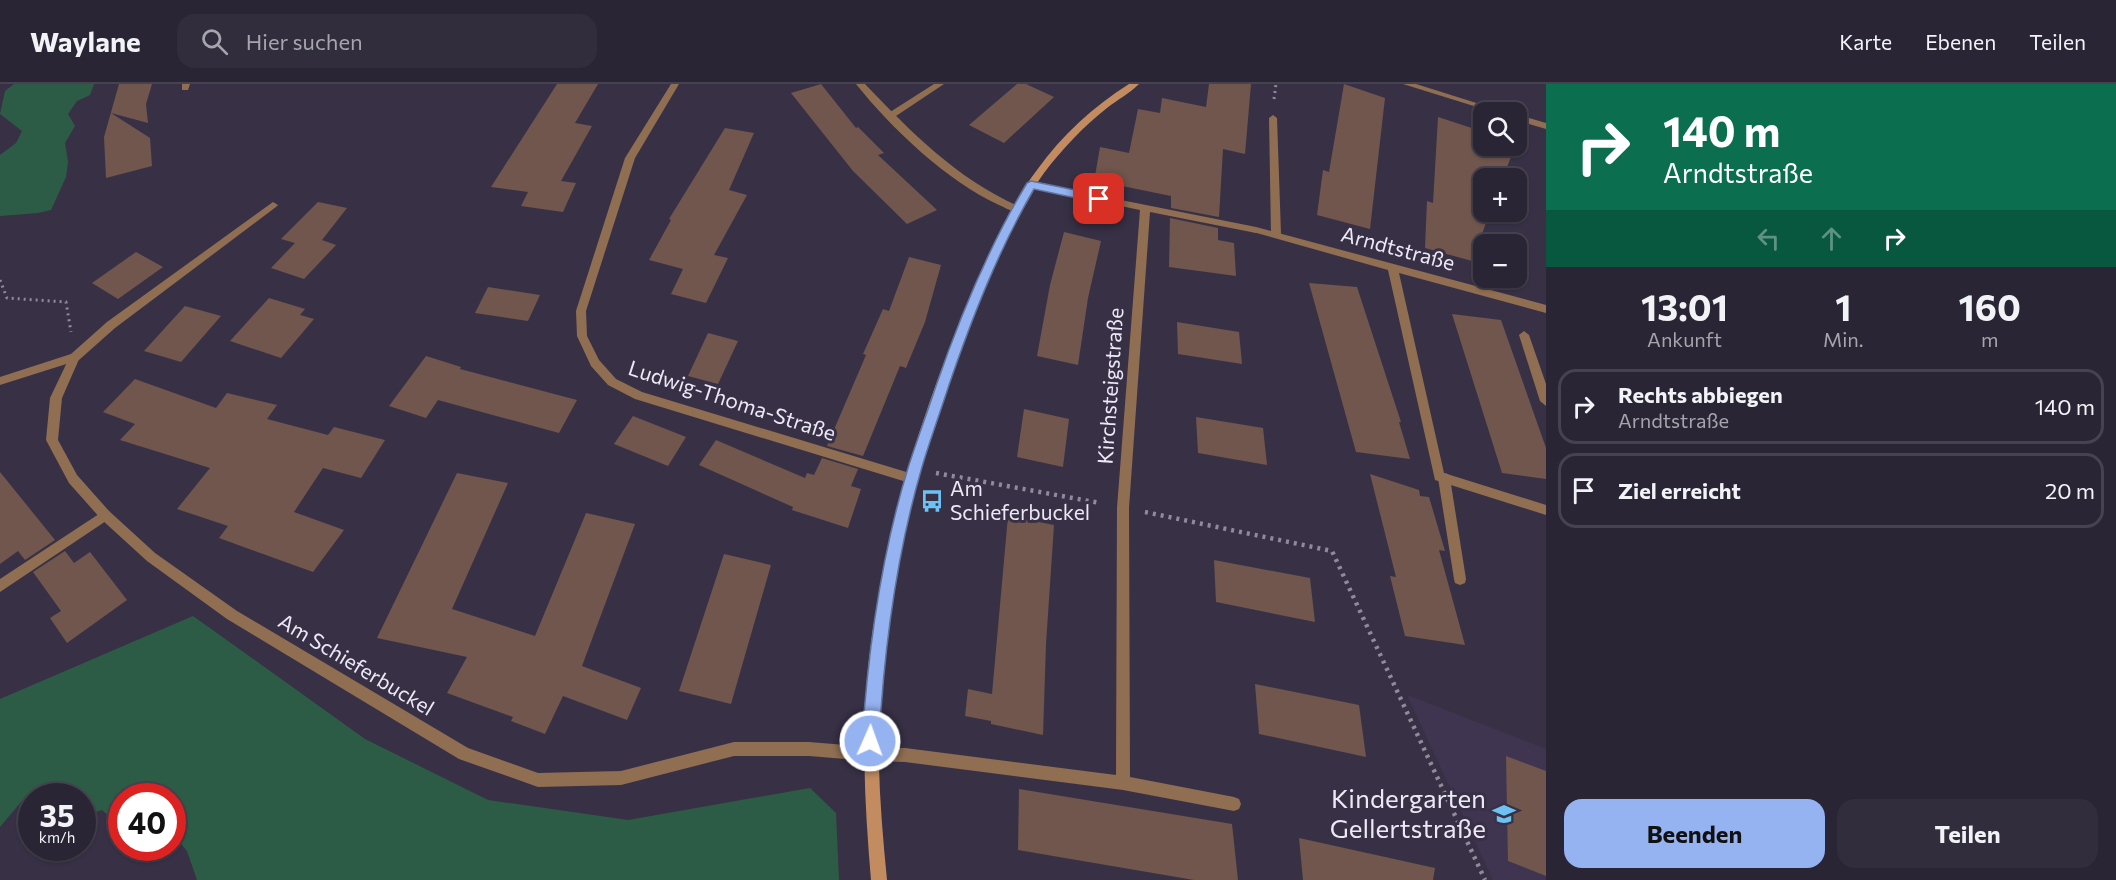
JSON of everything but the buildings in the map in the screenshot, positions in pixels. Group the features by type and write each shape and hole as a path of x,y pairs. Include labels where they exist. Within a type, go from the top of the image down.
{"street":[{"name":"Ludwig-Thoma-Straße","path":"675,84 630,158 581,311 582,336 595,363 612,382 639,396 914,473"},
{"path":"860,84 936,161 994,201 1017,209"},
{"path":"890,116 940,84"},
{"path":"879,880 870,754 872,701 881,623 893,558 914,473 963,327 1017,209 1053,154 1086,121 1135,84"},
{"path":"1407,84 1473,104"},
{"path":"1273,117 1276,234"},
{"path":"1527,120 1546,126"},
{"name":"Arndtstraße","path":"1031,185 1276,234 1546,309"},
{"path":"0,381 75,357 111,325 273,205"},
{"name":"Kirchsteigstraße","path":"1123,783 1124,508 1145,208"},
{"path":"1392,266 1439,476 1546,510"},
{"path":"1524,335 1546,402"},
{"name":"Am Schieferbuckel","path":"75,357 56,398 52,440 73,479 105,515 151,556 232,615 464,754 538,780 621,778 734,749 809,749 870,754"},
{"path":"1444,478 1460,579"},
{"path":"0,586 105,515"},
{"path":"870,754 905,755 1123,783 1234,804"}],"path":[{"path":"0,280 7,298 66,302 75,357"},
{"path":"914,473 1124,508 1332,551 1485,880"}],"shaded area":[{"name":"Kindergarten Gellertstraße","path":"1407,695 1546,749 1546,880 1493,880"}],"green space":[{"path":"14,84 94,84 90,95 77,101 68,114 75,126 65,143 68,162 66,177 51,210 0,216 0,155 16,143 22,131 0,114 5,91"},
{"path":"193,616 365,739 488,800 628,820 810,788 836,813 839,880 197,880 186,850 186,783 108,783 108,815 102,810 96,812 96,783 18,783 18,806 0,827 0,699"}],"place":[{"name":"Am Schieferbuckel","path":"932,501"},
{"name":"Kindergarten Gellertstraße","path":"1504,814"}],"route":[{"path":"870,741 875,666 893,558 915,468 963,327 976,296 1017,209 1031,185 1099,199"}]}
